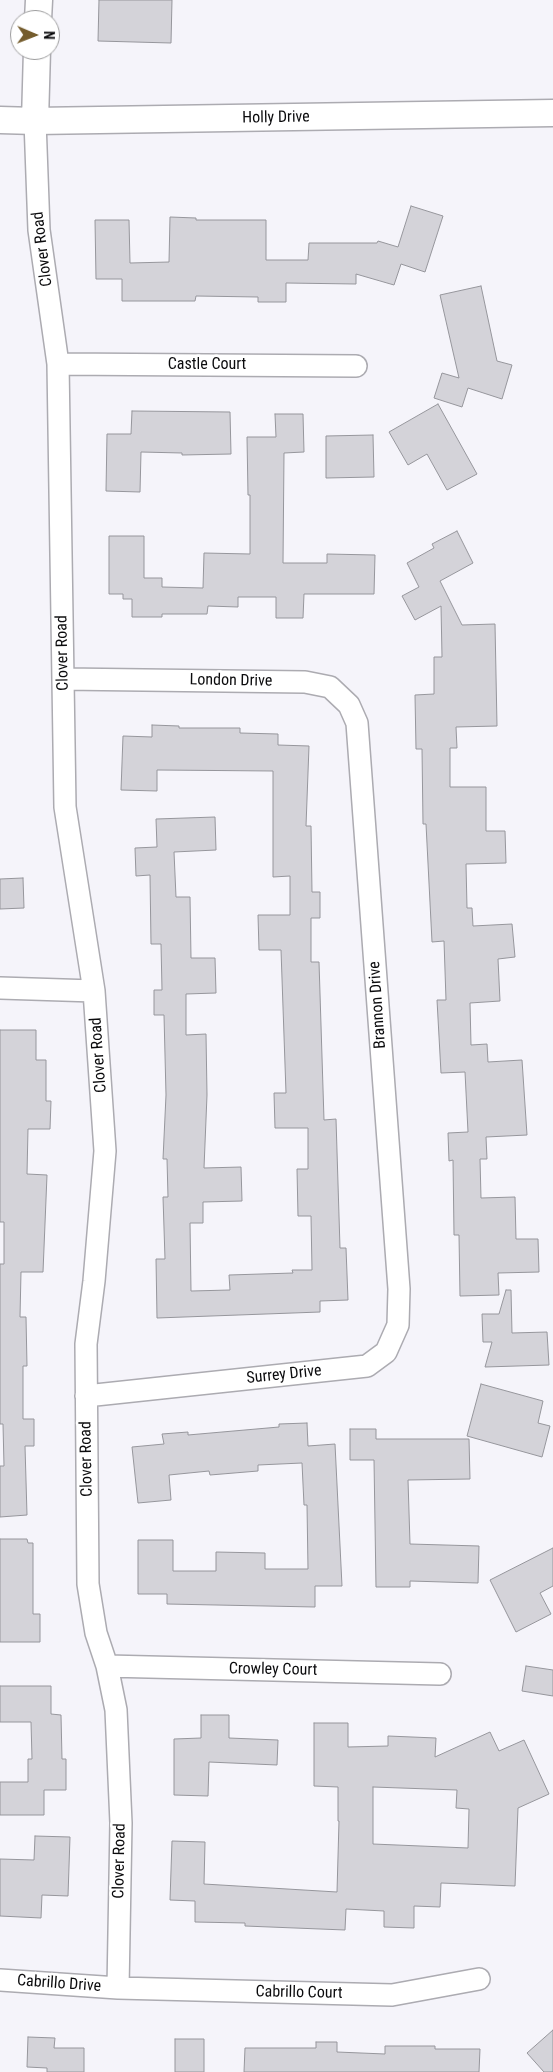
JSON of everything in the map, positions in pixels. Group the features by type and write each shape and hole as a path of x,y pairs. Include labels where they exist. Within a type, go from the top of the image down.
{"street":[{"path":"34,121 37,60"},
{"name":"Holly Drive","path":"0,120 553,113"},
{"name":"Clover Road","path":"34,121 39,230 58,364 65,807 94,991 105,1151 94,1281 86,1344 88,1584 96,1633 107,1666 116,1710 121,1823 118,1988"},
{"name":"Castle Court","path":"58,364 356,366"},
{"name":"London Drive","path":"63,680 305,682 330,687 349,705 357,723 359,746"},
{"name":"Brannon Drive","path":"359,746 398,1263"},
{"path":"0,988 94,991"},
{"name":"Surrey Drive","path":"86,1396 367,1366 386,1352 398,1326 400,1289 398,1263"},
{"name":"Crowley Court","path":"107,1666 440,1674"},
{"name":"Cabrillo Court","path":"118,1988 392,1995 479,1979"},
{"name":"Cabrillo Drive","path":"0,1980 118,1988"}],"building":[{"path":"99,0 172,0 171,43 98,41"},
{"path":"411,206 443,216 425,272 401,264 394,285 356,274 356,284 286,283 286,302 258,302 258,297 196,296 195,301 122,301 122,279 96,279 95,220 129,220 130,263 169,262 170,217 196,218 196,220 266,220 266,260 308,260 309,243 377,243 378,241 398,247"},
{"path":"481,286 497,361 512,365 502,399 468,388 462,407 434,398 442,373 459,378 440,295"},
{"path":"438,404 477,474 447,490 427,454 408,465 389,432"},
{"path":"132,411 230,412 231,454 182,455 182,453 141,452 140,492 106,491 107,434 131,434"},
{"path":"275,414 303,414 304,452 284,453 283,563 327,563 327,554 375,555 374,594 304,594 303,618 276,618 276,597 238,597 238,607 208,606 207,614 162,614 162,617 132,617 132,599 123,599 123,594 109,594 109,536 144,536 144,578 162,578 162,587 203,588 204,553 250,554 250,495 248,495 247,437 276,437"},
{"path":"373,435 374,477 326,478 326,436"},
{"path":"457,531 473,563 440,581 462,625 495,624 497,726 456,727 457,748 450,748 450,787 486,787 486,831 505,831 506,863 466,864 467,908 472,908 473,926 512,924 515,957 498,959 500,1001 470,1003 471,1045 487,1044 488,1062 522,1060 527,1135 486,1137 487,1159 480,1159 481,1198 515,1197 516,1239 538,1239 539,1272 498,1273 499,1295 460,1296 459,1235 454,1235 453,1160 449,1161 448,1133 468,1132 465,1072 441,1073 437,1000 446,1000 444,941 432,942 426,824 423,824 422,749 416,749 415,695 434,694 434,657 442,657 441,606 415,620 402,596 419,587 407,563 434,548 432,544"},
{"path":"152,725 179,726 179,728 240,728 240,733 278,734 278,745 309,746 306,826 311,826 312,892 320,892 320,918 311,918 311,962 319,962 324,1120 336,1119 340,1248 346,1248 348,1300 320,1301 320,1312 157,1318 156,1259 165,1259 163,1197 168,1197 167,1159 163,1159 166,1095 164,1015 154,1015 154,990 162,990 161,944 151,944 150,875 136,876 135,848 157,847 156,819 215,817 216,850 174,852 176,897 190,897 191,958 215,958 216,993 186,994 186,1035 206,1034 207,1095 204,1168 241,1167 242,1201 203,1202 203,1223 190,1223 191,1291 230,1290 229,1275 293,1273 292,1270 312,1270 311,1216 298,1216 297,1169 308,1169 308,1128 275,1128 274,1093 286,1093 281,950 259,950 258,915 290,915 290,876 273,877 273,771 157,770 157,791 121,790 123,736 152,737"},
{"path":"23,878 24,908 0,909 0,879"},
{"path":"0,1030 36,1030 36,1060 46,1060 46,1101 51,1101 50,1129 28,1129 27,1174 47,1175 43,1272 21,1272 20,1317 26,1317 27,1366 23,1366 23,1419 34,1419 34,1446 25,1446 27,1515 0,1517 0,1466 4,1466 3,1424 0,1424 0,1264 4,1264 4,1222 0,1222"},
{"path":"506,1290 511,1290 512,1333 547,1332 549,1365 485,1367 492,1342 483,1342 482,1314 499,1314"},
{"path":"481,1384 543,1401 538,1423 550,1426 542,1457 467,1436"},
{"path":"307,1423 308,1446 335,1444 342,1586 315,1586 315,1607 167,1604 167,1594 138,1594 138,1540 173,1540 173,1571 216,1571 216,1552 265,1553 265,1569 308,1569 307,1505 304,1505 302,1463 258,1465 258,1471 210,1475 209,1471 169,1475 171,1500 138,1503 132,1447 164,1444 162,1434 188,1432 188,1435 279,1427 279,1424"},
{"path":"350,1429 376,1429 376,1439 469,1439 470,1479 408,1480 410,1544 479,1546 478,1583 410,1581 410,1587 376,1587 374,1460 350,1460"},
{"path":"0,1539 27,1539 28,1543 33,1543 33,1614 40,1614 40,1642 0,1642"},
{"path":"553,1548 553,1586 540,1593 551,1614 516,1632 490,1580"},
{"path":"526,1666 553,1670 553,1696 522,1691"},
{"path":"0,1686 51,1686 51,1714 61,1715 62,1759 66,1759 66,1790 44,1790 44,1815 0,1815 0,1782 28,1782 28,1759 32,1759 31,1722 0,1722"},
{"path":"201,1715 229,1715 229,1738 278,1740 277,1765 209,1762 208,1796 174,1795 174,1739 201,1738"},
{"path":"314,1723 348,1723 348,1747 388,1746 388,1736 436,1738 435,1757 490,1732 499,1751 524,1740 549,1794 518,1808 515,1886 441,1883 440,1907 414,1906 414,1928 384,1927 384,1911 346,1909 345,1930 245,1926 245,1923 195,1922 195,1901 170,1900 172,1841 205,1842 204,1884 337,1892 338,1787 314,1786","holes":["373,1787 457,1790 456,1808 469,1809 468,1848 373,1844"]},
{"path":"35,1836 70,1837 68,1896 42,1895 41,1918 0,1916 0,1859 34,1860"},
{"path":"553,2030 553,2072 544,2072 527,2053"},
{"path":"28,2037 55,2038 54,2048 84,2048 84,2072 47,2072 47,2068 27,2067"},
{"path":"175,2039 204,2039 204,2072 175,2072"},
{"path":"316,2042 337,2042 337,2052 385,2054 385,2046 435,2046 435,2049 480,2049 479,2072 244,2072 245,2048 316,2048"}]}
